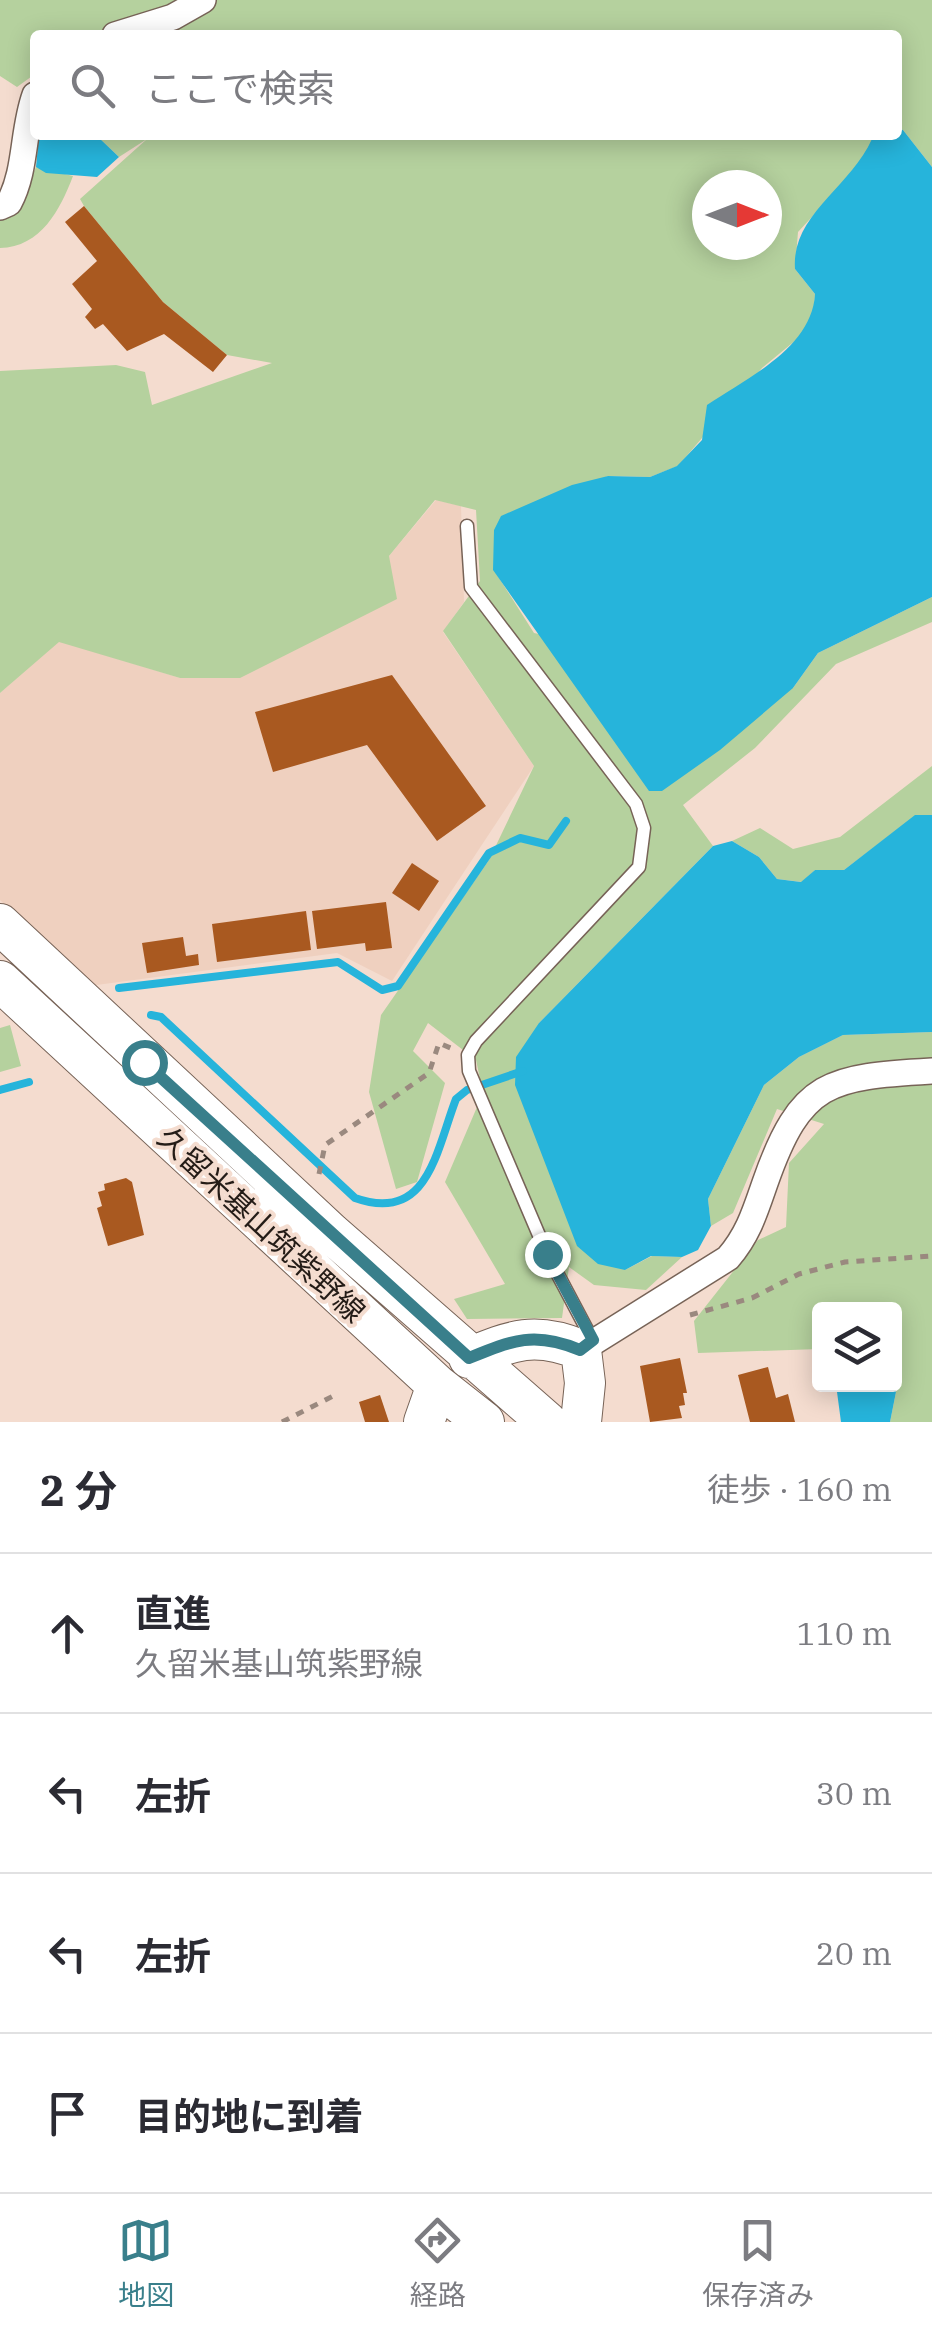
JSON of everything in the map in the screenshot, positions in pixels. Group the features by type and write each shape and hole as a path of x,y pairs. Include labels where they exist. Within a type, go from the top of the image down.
{"main road":[{"name":"久留米基山筑紫野線","path":"0,924 483,1370 547,1422"},
{"name":"久留米基山筑紫野線","path":"0,981 452,1408"},
{"path":"483,1370 525,1338 552,1338 587,1345 581,1422"}],"street":[{"path":"130,30 173,16 203,0"},
{"path":"0,206 10,203 22,180 30,108"},
{"path":"587,1345 728,1258 747,1236 780,1138 796,1111 824,1088 861,1075 932,1071"}],"lane":[{"path":"468,526 472,587 636,804 644,828 638,867 476,1041 468,1056 469,1071 587,1345"}],"path":[{"path":"319,1174 325,1146 429,1073 439,1043 468,1056"},
{"path":"686,1316 752,1298 799,1274 844,1262 932,1256"},
{"path":"282,1422 338,1393"}],"shaded area":[{"path":"436,500 461,506 464,602 443,632 534,766 392,981 337,953 89,986 0,900 0,693 59,641 180,678 389,556"}],"green space":[{"path":"0,0 932,0 932,167 902,130 902,30 30,30 30,78 17,87 0,76"},
{"path":"101,140 145,140 119,157"},
{"path":"146,140 873,140 860,165 798,232 795,269 815,294 814,311 802,335 762,368 678,466 650,477 608,476 494,530 494,570 534,633 793,688 818,653 932,597 932,622 836,664 755,748 683,805 713,846 539,1023 625,1270 652,1256 682,1257 646,1290 594,1285 569,1267 562,1318 467,1319 454,1299 505,1284 445,1182 483,1093 476,1060 428,1023 413,1051 445,1083 417,1182 396,1189 369,1092 381,1015 489,860 534,766 443,631 480,581 476,510 435,500 389,556 397,599 240,678 180,678 59,642 0,693 0,371 116,365 145,372 152,405 272,363 227,355 163,302 80,199"},
{"path":"36,167 73,176 55,213 38,234 0,248 0,216 17,209"},
{"path":"932,766 932,815 915,816 844,870 815,870 802,882 777,879 759,857 732,841 760,828 793,849 840,837"},
{"path":"10,1025 21,1066 0,1072 0,1028"},
{"path":"932,1032 932,1422 890,1422 896,1392 902,1392 902,1302 812,1302 812,1349 698,1353 694,1321 758,1240 786,1227 789,1163 824,1124 777,1109 733,1213 711,1226 708,1199 764,1085 799,1057 843,1035"}],"water":[{"path":"902,130 932,167 932,597 818,653 793,688 720,750 662,791 649,791 493,570 494,530 501,516 572,485 608,476 650,477 677,466 702,440 707,405 775,360 802,330 815,294 795,269 796,250 812,217 871,140 902,140"},
{"path":"39,140 101,140 119,157 97,177 46,173 36,167"},
{"path":"915,815 932,815 932,1032 843,1035 799,1057 764,1085 708,1199 711,1226 698,1250 682,1257 651,1256 625,1270 598,1264 577,1246 515,1085 516,1057 539,1023 713,846 732,841 759,857 777,879 801,882 815,870 844,870"},
{"path":"837,1392 896,1392 890,1422 841,1422"}],"building":[{"path":"84,206 163,302 227,355 213,372 164,334 127,351 103,324 95,329 85,317 92,309 72,284 97,261 65,222"},
{"path":"392,675 486,806 437,841 367,745 273,772 255,712"},
{"path":"412,863 439,881 419,911 392,893"},
{"path":"386,902 392,948 366,951 365,943 317,949 312,911"},
{"path":"306,911 311,950 217,962 212,924"},
{"path":"183,937 186,956 198,954 199,965 147,973 142,943"},
{"path":"126,1178 132,1182 144,1235 108,1246 97,1208 102,1206 98,1192 105,1190 104,1184"},
{"path":"680,1358 687,1393 683,1393 685,1405 679,1406 682,1418 650,1422 640,1366"},
{"path":"768,1367 776,1398 788,1394 795,1422 750,1422 738,1375"},
{"path":"380,1395 389,1422 365,1422 359,1402"}],"waterway":[{"path":"119,988 338,962 382,990 398,986 489,853 520,838 549,845 566,821"},
{"path":"151,1015 161,1017 355,1198 379,1203 399,1201 414,1192 425,1178 456,1099 467,1090 523,1071"},
{"path":"0,1090 29,1082"}],"route":[{"path":"144,1062 469,1358 525,1338 552,1338 580,1350 593,1340 547,1254"}]}
